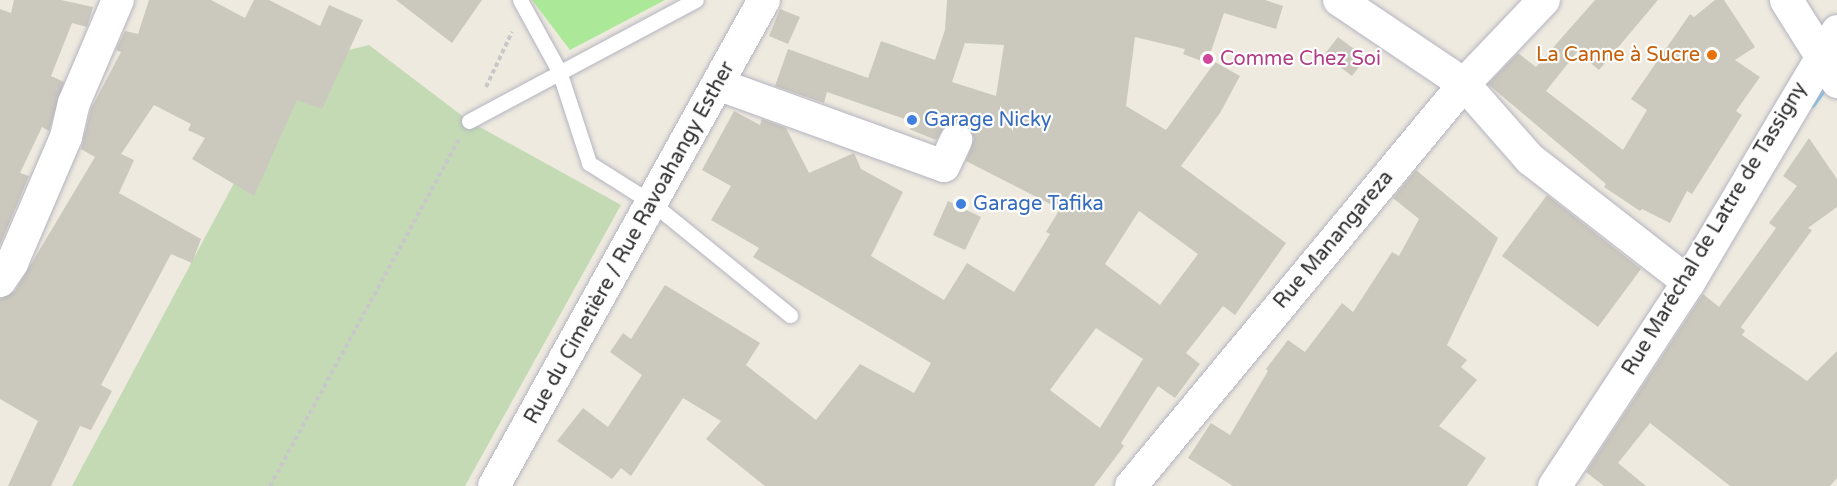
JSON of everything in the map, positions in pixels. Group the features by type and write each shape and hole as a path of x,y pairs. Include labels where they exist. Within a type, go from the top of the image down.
{"street":[{"path":"0,281 12,263 61,147 74,103 118,0"},
{"name":"Rue du Cimetière / Rue Ravoahangy Esther","path":"494,486 720,85 764,0"},
{"path":"1338,0 1464,84 1530,159 1688,282"},
{"name":"Rue Manangareza","path":"1131,486 1464,84 1544,0"},
{"path":"1786,0 1832,56"},
{"name":"Rue Maréchal de Lattre de Tassigny","path":"1554,486 1832,56"},
{"path":"720,85 944,166 956,140"}],"lane":[{"path":"470,121 559,71 696,0"},
{"path":"522,3 559,71 589,163 652,202 790,315"}],"path":[{"path":"270,486 470,121 522,3"}],"green space":[{"path":"532,0 665,0 570,50"},
{"path":"369,45 469,121 621,205 465,486 72,486 280,97 349,50"}],"building":[{"path":"14,0 61,0 93,7 87,27 72,23 51,76 64,82 49,131 42,127 20,173 29,176 0,245 0,9 11,13"},
{"path":"149,0 211,0 245,18 254,0 269,0 320,26 329,5 363,20 322,109 297,100 254,196 192,159 205,138 188,130 191,124 154,105 121,154 134,160 119,193 201,239 192,263 171,254 101,385 112,391 91,430 80,426 51,486 8,486 38,421 0,399 0,299 15,291 95,157 81,149 91,109 121,52 116,50 125,31 138,34"},
{"path":"396,0 482,0 452,43"},
{"path":"947,0 1265,0 1283,6 1276,29 1224,13 1207,63 1183,54 1185,49 1135,37 1126,106 1166,130 1215,62 1240,76 1220,113 1181,166 1286,243 1235,315 1223,306 1186,353 1200,364 1175,398 1158,386 1121,443 1124,446 1094,486 765,486 706,439 721,421 683,398 631,476 621,468 612,479 557,441 583,408 608,427 642,375 610,352 623,333 631,339 665,285 760,343 746,365 816,420 860,364 914,393 931,363 753,257 759,248 711,220 731,186 702,170 734,111 760,125 762,119 786,128 809,173 854,153 861,169 903,192 871,256 944,300 967,263 1014,292 1050,234 1046,232 1060,209 966,161 974,139 970,129 954,122 945,126 936,140 909,129 919,124 827,92 824,103 775,86 788,49 868,78 881,41 935,60 945,30","holes":["965,43 1004,45 996,96 952,82","1139,211 1198,254 1160,305 1105,264","1096,328 1143,359 1100,428 1050,390"]},
{"path":"1595,0 1658,0 1599,70 1577,52 1546,91 1623,150 1647,110 1631,99 1690,14 1694,17 1715,0 1724,0 1755,47 1735,60 1760,77 1736,111 1742,115 1692,194 1687,191 1670,223 1642,209 1640,211 1604,187 1606,184 1488,84 1518,53 1536,67"},
{"path":"780,9 800,17 788,44 769,36"},
{"path":"1338,37 1366,58 1352,76 1324,55"},
{"path":"1809,138 1837,179 1837,207 1808,228 1812,230 1741,327 1745,331 1742,335 1807,381 1837,351 1837,478 1830,486 1730,486 1650,423 1618,463 1646,486 1604,486 1586,472 1703,294 1719,307 1776,228 1769,223 1797,186 1783,176"},
{"path":"1416,170 1498,238 1447,345 1467,360 1461,367 1477,380 1439,426 1486,458 1467,486 1233,486 1188,458 1211,423 1230,435 1268,371 1266,369 1288,340 1305,352 1342,303 1353,312 1392,252 1399,256 1419,219 1393,198"},
{"path":"1547,195 1641,269 1598,327 1502,256"},
{"path":"948,201 981,217 965,250 933,235"}],"waterway":[{"path":"1812,104 1822,90"}],"place":[{"name":"La Canne à Sucre","path":"1712,55"},
{"name":"Comme Chez Soi","path":"1208,59"},
{"name":"Garage Nicky","path":"912,120"},
{"name":"Garage Tafika","path":"961,204"}]}
